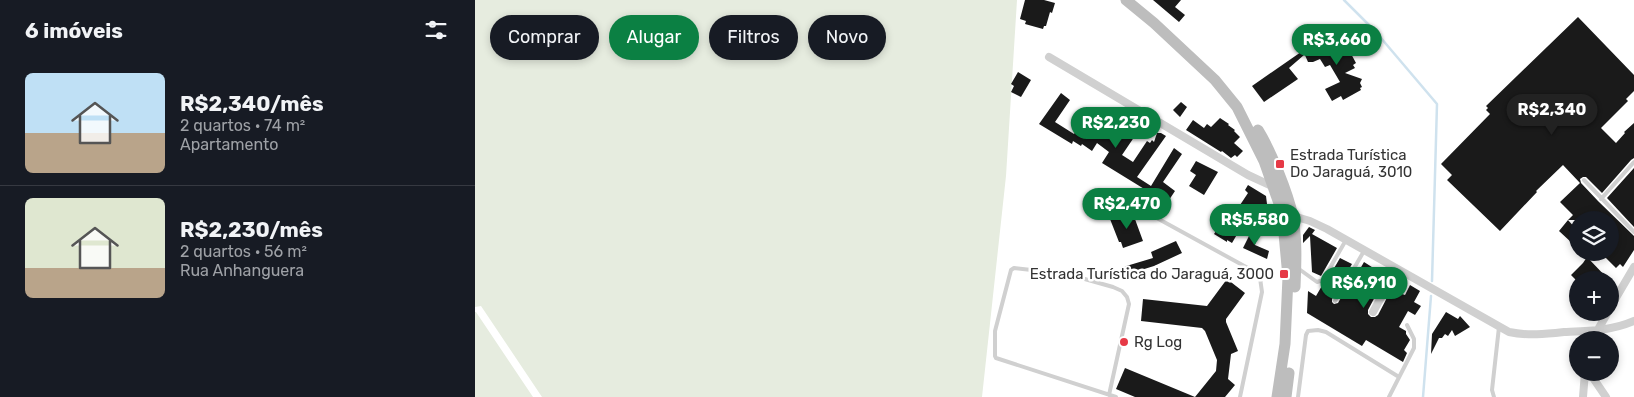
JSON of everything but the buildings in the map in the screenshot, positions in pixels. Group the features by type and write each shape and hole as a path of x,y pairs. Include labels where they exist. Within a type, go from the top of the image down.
{"main road":[{"path":"1126,0 1154,23 1215,80 1237,107 1250,119 1268,149 1296,245 1294,309 1286,397"},
{"path":"1277,397 1285,344 1289,277 1288,214"}],"street":[{"path":"1049,58 1248,175 1279,189"},
{"path":"1288,214 1309,221 1365,250 1509,332 1527,335 1569,333"},
{"path":"1619,293 1634,267"},
{"path":"1373,312 1397,269"},
{"path":"1597,331 1603,321"},
{"path":"1597,331 1615,328 1634,321"},
{"path":"1583,397 1584,381"},
{"path":"1595,381 1605,397"}],"lane":[{"path":"1601,199 1634,162"},
{"path":"1584,180 1634,232"},
{"path":"1092,201 1125,204 1144,211 1257,273 1260,278 1262,292 1241,397"},
{"path":"1296,267 1317,282 1323,280 1346,240"},
{"path":"1335,301 1365,250"},
{"path":"1109,395 1129,304 1122,290 1074,275 1014,268 1011,270 995,331 996,358 1109,395 1116,397"},
{"path":"1389,397 1414,348 1414,339 1407,325"},
{"path":"1494,397 1492,390 1499,327"},
{"path":"1298,397 1306,335 1313,330 1326,332 1399,377"}],"shaded area":[{"path":"475,0 1017,0 1006,176 982,397 542,397 481,306 475,307"},
{"path":"476,312 533,397 475,397"}],"waterway":[{"path":"1344,0 1375,31 1437,104 1432,281"},
{"path":"1423,397 1431,296"}],"place":[{"name":"Estrada Turística Do Jaraguá, 3010","path":"1280,164"},
{"name":"Estrada Turística do Jaraguá, 3000","path":"1284,274"},
{"name":"Rg Log","path":"1124,342"}]}
